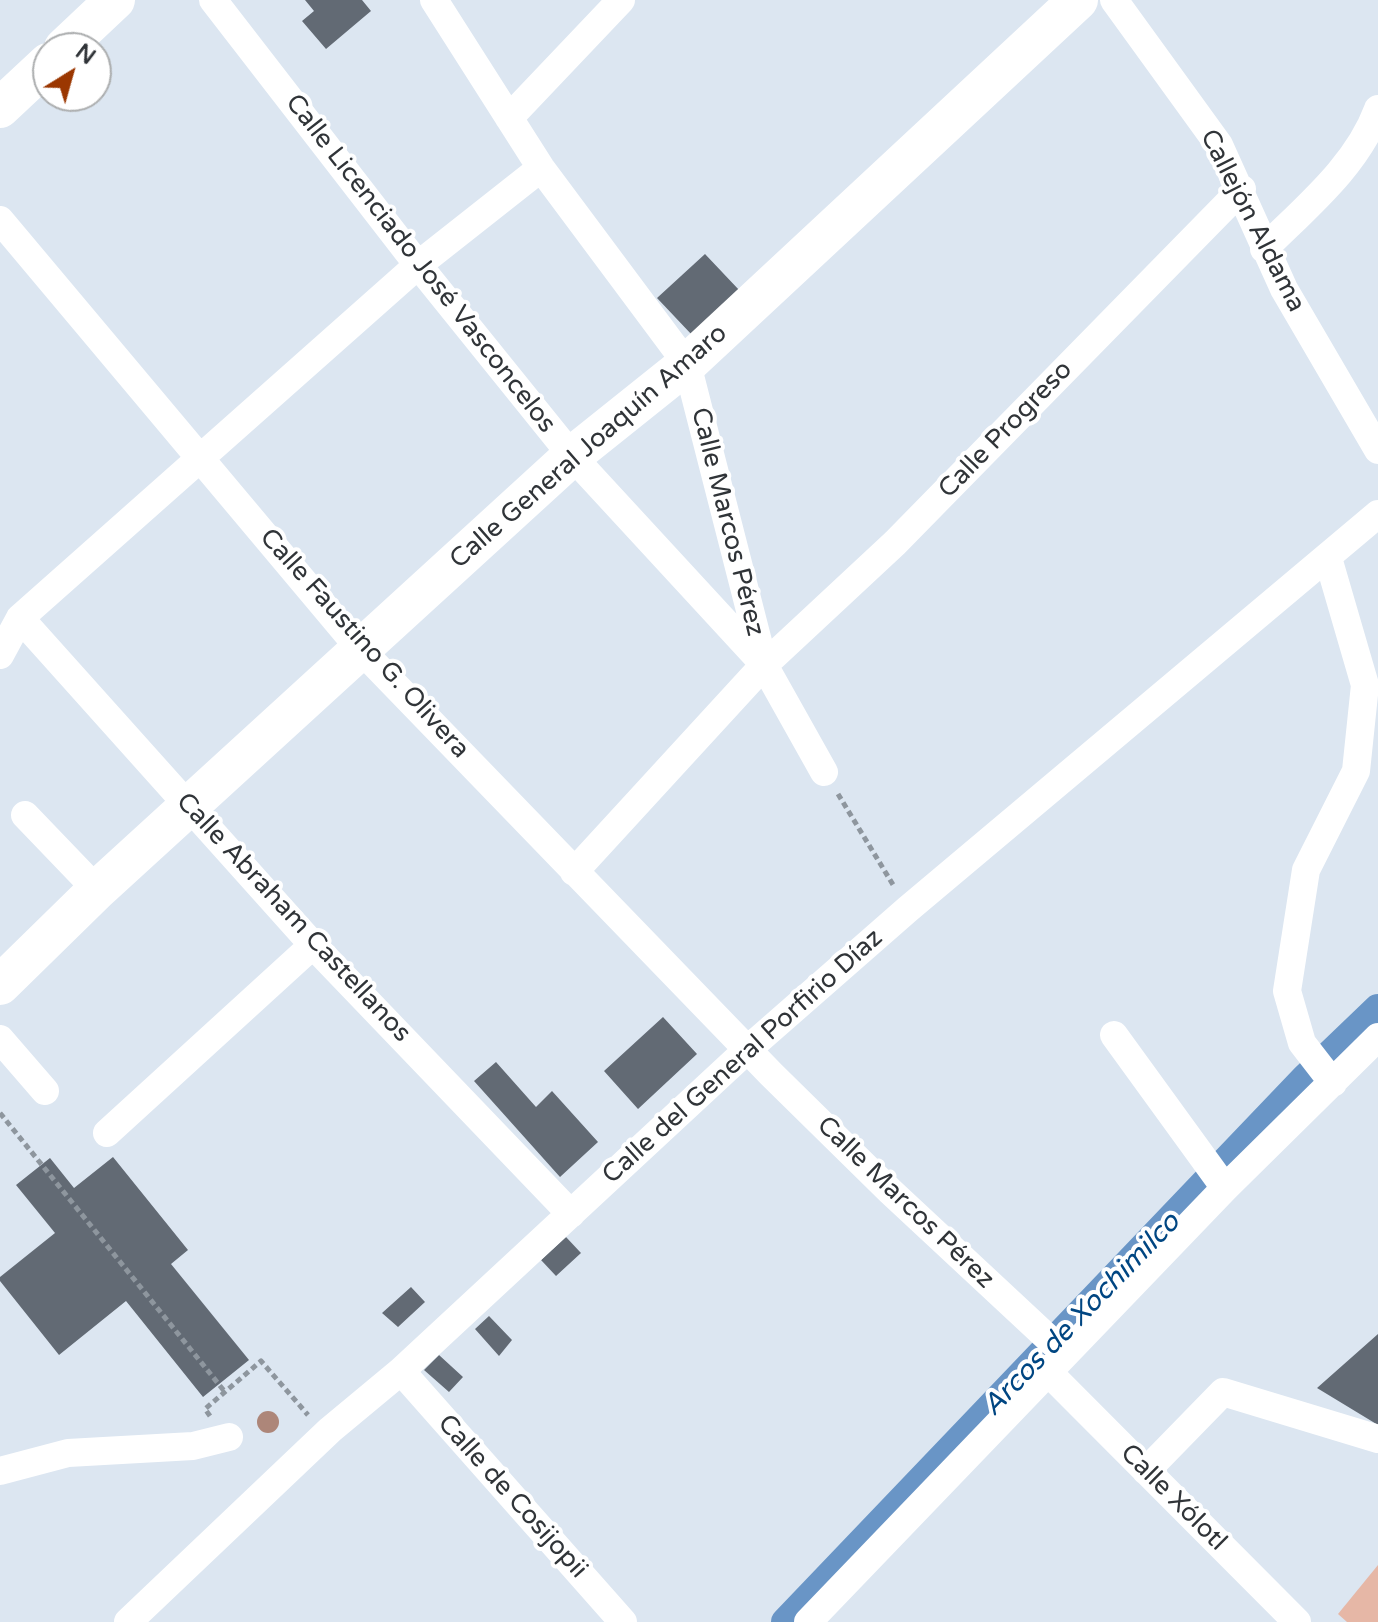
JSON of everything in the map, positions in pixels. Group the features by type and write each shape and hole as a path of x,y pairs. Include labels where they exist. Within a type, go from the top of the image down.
{"street":[{"path":"81,32 115,0"},
{"name":"Calle Licenciado José Vasconcelos","path":"213,0 418,265 572,456 764,665"},
{"name":"Calle Marcos Pérez","path":"434,0 541,168 687,364 764,665 824,772"},
{"path":"509,118 621,0"},
{"name":"Calle General Joaquín Amaro","path":"0,985 97,890 572,456 687,364 1078,0"},
{"name":"Callejón Aldama","path":"1114,0 1219,145 1242,189 1264,249 1284,289 1378,450"},
{"path":"0,108 32,78"},
{"path":"1264,249 1339,173 1369,132 1378,109"},
{"path":"0,655 20,618 418,265 541,168"},
{"name":"Calle Progreso","path":"574,872 764,665 895,543 1242,189"},
{"name":"Calle Faustino G. Olivera","path":"0,220 361,650 747,1050"},
{"name":"Calle del General Porfirio Díaz","path":"128,1622 325,1435 401,1371 747,1050 908,909 1378,514"},
{"path":"1328,558 1365,685 1356,771 1306,870 1287,991 1302,1043 1333,1083"},
{"name":"Calle Abraham Castellanos","path":"20,618 313,945 571,1214"},
{"path":"25,815 97,890"},
{"path":"107,1133 313,945"},
{"path":"1114,1035 1225,1188"},
{"path":"808,1622 1225,1188 1378,1037"},
{"path":"0,1039 45,1091"},
{"name":"Calle Marcos Pérez","path":"747,1050 890,1191 1057,1364"},
{"name":"Calle Xólotl","path":"1057,1364 1146,1471 1297,1622"},
{"name":"Calle de Cosijopii","path":"401,1371 623,1622"},
{"path":"1146,1471 1223,1392 1378,1439"},
{"path":"0,1471 68,1453 193,1446 229,1437"}],"path":[{"path":"824,772 908,909"},
{"path":"0,1113 225,1392"},
{"path":"229,1437 205,1409 261,1361 325,1435"}],"shaded area":[{"path":"1378,1565 1378,1622 1347,1622 1338,1614"}],"building":[{"path":"305,0 362,0 371,11 326,49 302,21 314,11"},
{"path":"705,254 740,291 692,335 657,298"},
{"path":"663,1017 697,1054 638,1109 604,1071"},
{"path":"496,1062 536,1107 552,1091 598,1142 560,1177 474,1081"},
{"path":"113,1157 188,1250 171,1264 249,1360 203,1397 126,1301 59,1355 0,1281 0,1277 55,1233 16,1185 50,1158 74,1188"},
{"path":"566,1237 581,1253 556,1276 541,1260"},
{"path":"411,1287 425,1302 398,1327 382,1313"},
{"path":"489,1316 512,1340 499,1356 475,1329"},
{"path":"1378,1334 1378,1425 1317,1388"},
{"path":"439,1355 463,1377 449,1392 424,1370"}],"waterway":[{"name":"Arcos de Xochimilco","path":"786,1622 1305,1079 1378,1009"}]}
